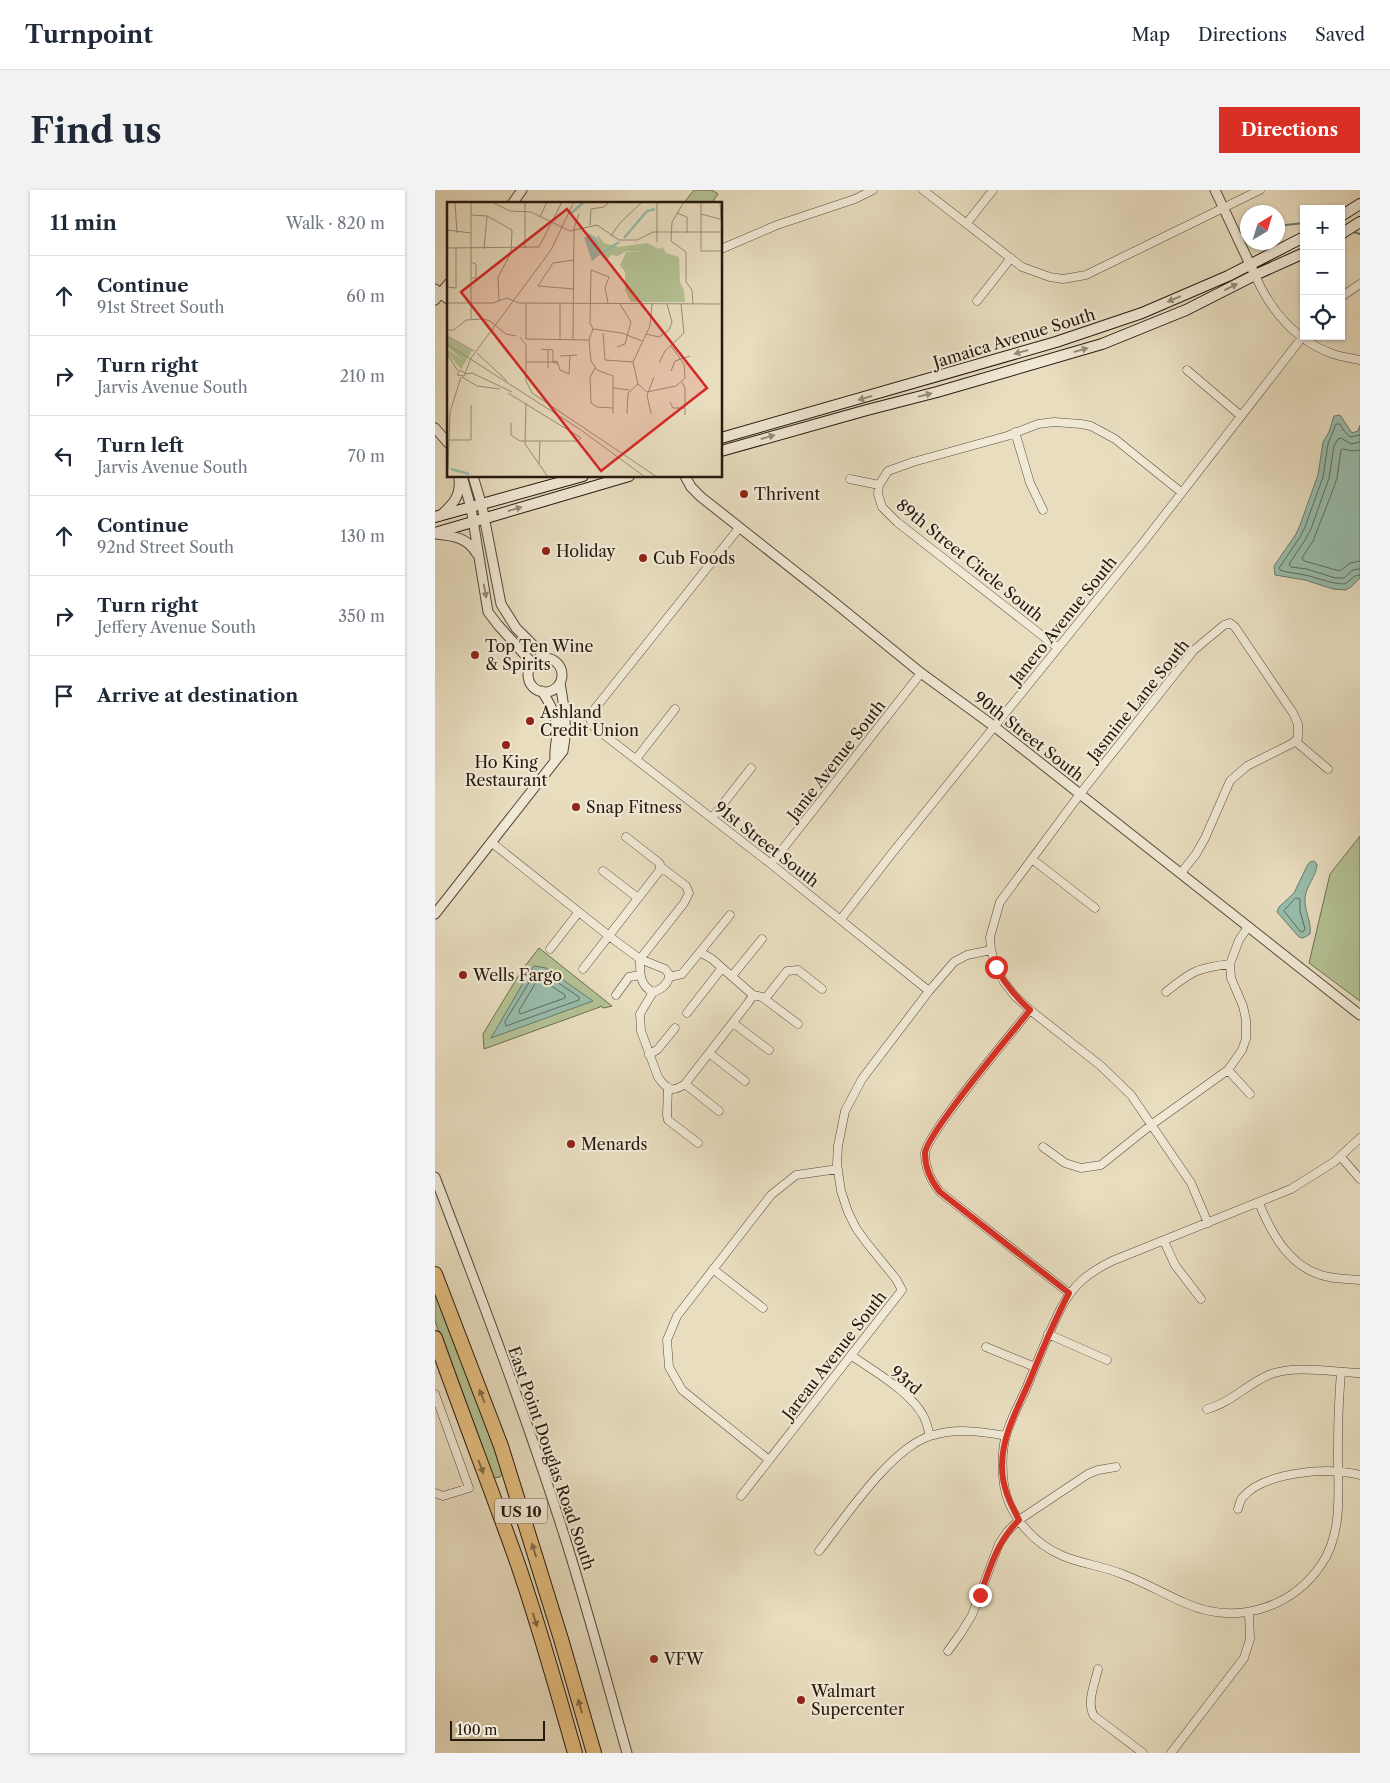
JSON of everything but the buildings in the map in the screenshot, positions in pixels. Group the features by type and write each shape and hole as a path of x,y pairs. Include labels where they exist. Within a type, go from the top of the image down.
{"highway":[{"name":"US 10","path":"435,1274 501,1446 561,1639 593,1753"},
{"name":"US 10","path":"435,1338 515,1558 575,1753"}],"main road":[{"path":"1345,213 1360,204"},
{"path":"1345,231 1360,222"},
{"name":"Jamaica Avenue South","path":"723,437 1056,342 1142,313 1251,264 1300,239"},
{"name":"Jamaica Avenue South","path":"723,450 937,392 1102,344 1186,310 1300,255"},
{"path":"437,517 482,506 576,478"},
{"path":"435,534 622,478"}],"street":[{"path":"514,202 523,190"},
{"path":"723,247 777,225 855,199 873,190"},
{"path":"923,190 1022,267 1050,277 1063,279 1086,275 1260,190"},
{"path":"967,223 993,190"},
{"path":"1215,190 1269,303 1284,322 1300,334"},
{"path":"977,301 1011,258"},
{"path":"1344,295 1360,284"},
{"path":"437,294 447,285"},
{"name":"Janero Avenue South","path":"841,919 1142,544 1300,340"},
{"path":"1307,340 1333,354 1360,360"},
{"path":"1187,370 1241,416"},
{"path":"850,479 879,485 888,471 913,462 1037,424 1054,422 1091,426 1115,439 1181,492"},
{"path":"435,428 447,442"},
{"path":"1015,432 1030,483 1043,510"},
{"path":"437,517 451,506 458,496 460,478"},
{"path":"461,478 471,508 488,612 533,664"},
{"path":"435,914 563,751 566,737 565,711 560,683 562,672 560,667 552,660 546,658 516,628 501,604 482,506 474,478"},
{"name":"90th Street South","path":"686,478 697,494 829,598 921,674 995,727 1360,1015"},
{"name":"89th Street Circle South","path":"879,485 878,494 882,507 897,522 1058,648"},
{"name":"91st Street South","path":"739,528 593,711 590,718 594,727 713,818 929,991"},
{"path":"435,534 457,536 465,540 479,557"},
{"name":"Jasmine Lane South","path":"1080,794 1194,650 1224,625 1230,623 1235,627 1293,714 1299,730 1298,738 1295,741"},
{"path":"546,658 533,664 529,670 529,681 542,691 553,690 560,683"},
{"name":"Janie Avenue South","path":"771,864 921,674"},
{"path":"542,691 551,705 555,718 557,732 554,749 555,759"},
{"path":"636,759 675,709"},
{"path":"1181,873 1196,854 1205,838 1230,781 1247,766 1280,751 1295,741 1328,769"},
{"path":"713,818 751,768"},
{"path":"1080,794 1000,902 990,937 991,950 996,967 1014,996 1101,1066 1131,1095 1191,1183 1209,1224"},
{"path":"626,837 686,886 689,893 684,903 640,959 643,984 653,992"},
{"path":"491,842 578,913 640,959 665,968 669,977 667,983 661,989 653,992 640,1014 641,1031 649,1055 662,1084 671,1090 677,1090 685,1084 753,995"},
{"path":"1032,859 1095,908"},
{"path":"583,969 661,867"},
{"path":"603,870 638,898"},
{"path":"550,949 578,913"},
{"path":"669,977 682,974 730,916"},
{"path":"1043,1147 1065,1163 1081,1168 1095,1167 1111,1158 1151,1125 1229,1070 1242,1050 1247,1030 1243,1006 1231,978 1230,964 1239,940 1248,927"},
{"path":"732,976 762,939"},
{"name":"Jareau Avenue South","path":"741,1496 902,1290 896,1279 856,1228 841,1191 837,1169 838,1146 845,1111 862,1079 929,991 954,962 967,955 991,950"},
{"path":"700,952 732,976 753,995 765,999 798,1024"},
{"path":"1166,992 1189,973 1207,967 1230,964"},
{"path":"687,1013 722,968"},
{"path":"765,999 787,971 797,970 823,989"},
{"path":"616,995 629,978 641,975"},
{"path":"1030,1010 945,1118 927,1146 925,1153 927,1170 931,1182 940,1192 1069,1293"},
{"path":"733,1023 769,1050"},
{"path":"649,1055 658,1049 675,1028"},
{"path":"709,1053 745,1081"},
{"path":"1229,1070 1250,1094"},
{"path":"685,1084 719,1111"},
{"path":"668,1087 669,1120 698,1143"},
{"path":"1341,1372 1337,1471 1339,1496 1337,1521 1330,1548 1322,1564 1309,1581 1280,1603 1249,1613 1201,1609 1120,1573 1063,1556 1043,1545 1026,1530 1009,1502 1004,1486 1002,1466 1006,1436 1048,1334 1069,1293 1095,1269 1209,1224 1306,1181 1341,1156 1360,1138"},
{"path":"1341,1156 1360,1179"},
{"path":"769,1460 682,1390 669,1367 667,1340 677,1316 771,1195 791,1178 809,1172 837,1169"},
{"name":"East Point Douglas Road South","path":"435,1177 479,1292 545,1477 587,1613 627,1753"},
{"path":"1259,1203 1277,1240 1286,1252 1299,1263 1312,1272 1327,1277 1360,1280"},
{"path":"1164,1241 1175,1264 1201,1299"},
{"path":"713,1269 763,1308"},
{"path":"1048,1334 1107,1360"},
{"path":"987,1347 1035,1367"},
{"name":"93rd","path":"852,1356 912,1400 924,1418 930,1436"},
{"path":"1207,1409 1219,1406 1270,1375 1288,1370 1360,1373"},
{"path":"435,1394 469,1488 443,1496 435,1493"},
{"path":"819,1551 879,1475 898,1455 930,1436 951,1431 969,1430 1006,1436"},
{"path":"948,1651 972,1614 999,1544 1007,1532 1019,1520 1087,1474 1116,1467"},
{"path":"1238,1509 1241,1499 1280,1476 1301,1472 1337,1471 1360,1474"},
{"path":"1171,1753 1244,1658 1250,1639 1249,1613"},
{"path":"1098,1669 1090,1711 1143,1753"}],"shaded area":[{"path":"694,190 712,190 718,194 712,202 685,202"},
{"path":"1360,836 1360,1001 1309,963 1330,874"},
{"path":"539,948 612,1006 604,1008 600,1006 484,1049 483,1034 522,970"},
{"path":"435,1287 503,1472 500,1477 492,1478 435,1321"}],"water":[{"path":"1340,415 1352,433 1358,431 1360,425 1360,578 1346,590 1333,589 1305,580 1275,575 1274,566 1300,525 1318,475 1323,442 1329,432 1334,416"},
{"path":"1314,861 1317,864 1317,868 1305,898 1310,934 1303,938 1299,937 1277,912 1279,907 1294,893 1307,866 1310,862"},
{"path":"534,966 546,968 593,1001 491,1038 529,973"}],"waterway":[{"path":"1285,225 1300,223"},
{"path":"1354,232 1360,234"}],"place":[{"name":"Thrivent","path":"744,494"},
{"name":"Holiday","path":"546,551"},
{"name":"Cub Foods","path":"643,558"},
{"name":"Top Ten Wine & Spirits","path":"475,655"},
{"name":"Ashland Credit Union","path":"530,721"},
{"name":"Ho King Restaurant","path":"506,745"},
{"name":"Snap Fitness","path":"576,807"},
{"name":"Wells Fargo","path":"463,975"},
{"name":"Menards","path":"571,1144"},
{"name":"VFW","path":"654,1659"},
{"name":"Walmart Supercenter","path":"801,1700"}],"route":[{"path":"980,1595 999,1544 1007,1532 1019,1520 1009,1502 1004,1486 1002,1466 1006,1436 1048,1334 1069,1293 940,1192 931,1182 927,1170 925,1153 927,1146 945,1118 1030,1010 1014,996 996,967"}]}
